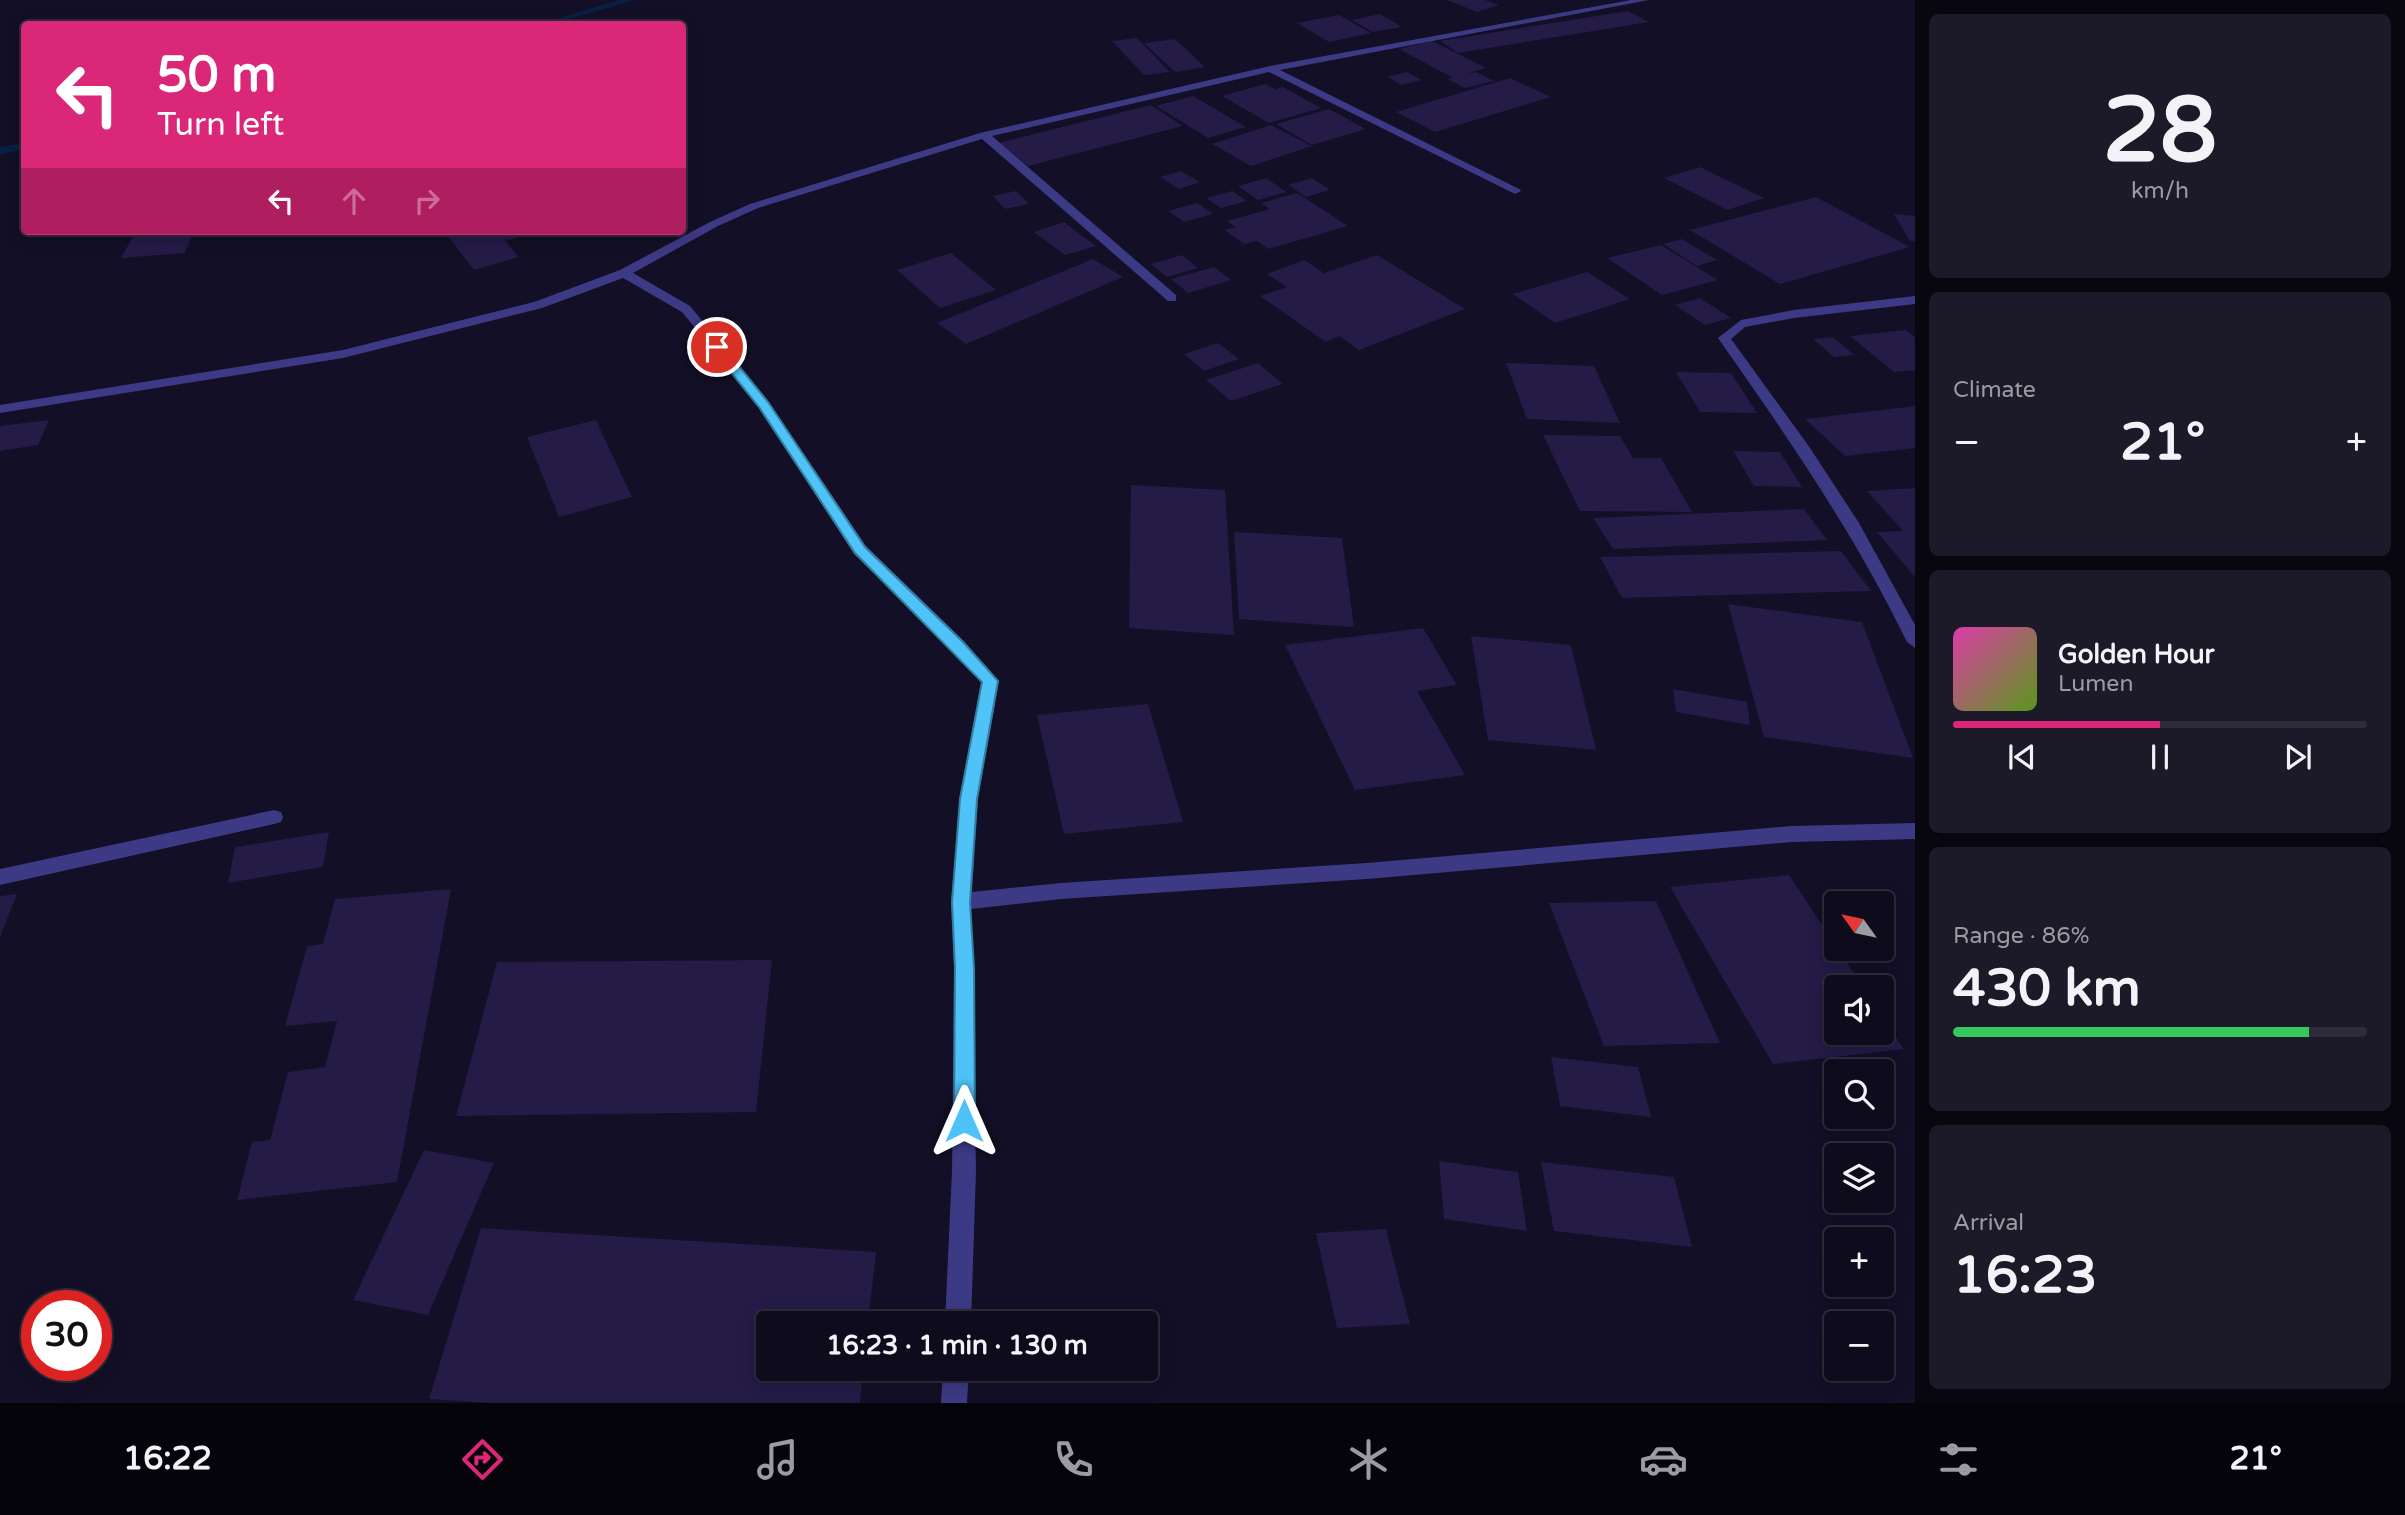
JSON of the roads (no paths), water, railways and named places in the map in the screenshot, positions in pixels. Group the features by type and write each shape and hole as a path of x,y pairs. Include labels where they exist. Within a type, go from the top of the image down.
{"street":[{"path":"0,408 343,354 538,305 624,273 714,224 754,206 984,135 1270,69 1645,0"},
{"path":"1270,69 1515,191"},
{"path":"984,135 1172,298"},
{"path":"624,273 686,309 764,405 860,550 958,645 990,681 969,799 961,902 964,968 964,1171 958,1311"},
{"path":"1915,300 1755,321 1741,324 1724,338 1790,428 1887,580 1915,642"},
{"path":"0,877 274,817"},
{"path":"961,902 1061,891 1367,871 1792,834 1915,831"},
{"path":"954,1403 955,1381"}],"waterway":[{"path":"555,21 630,0"},
{"path":"0,151 21,147"}]}
